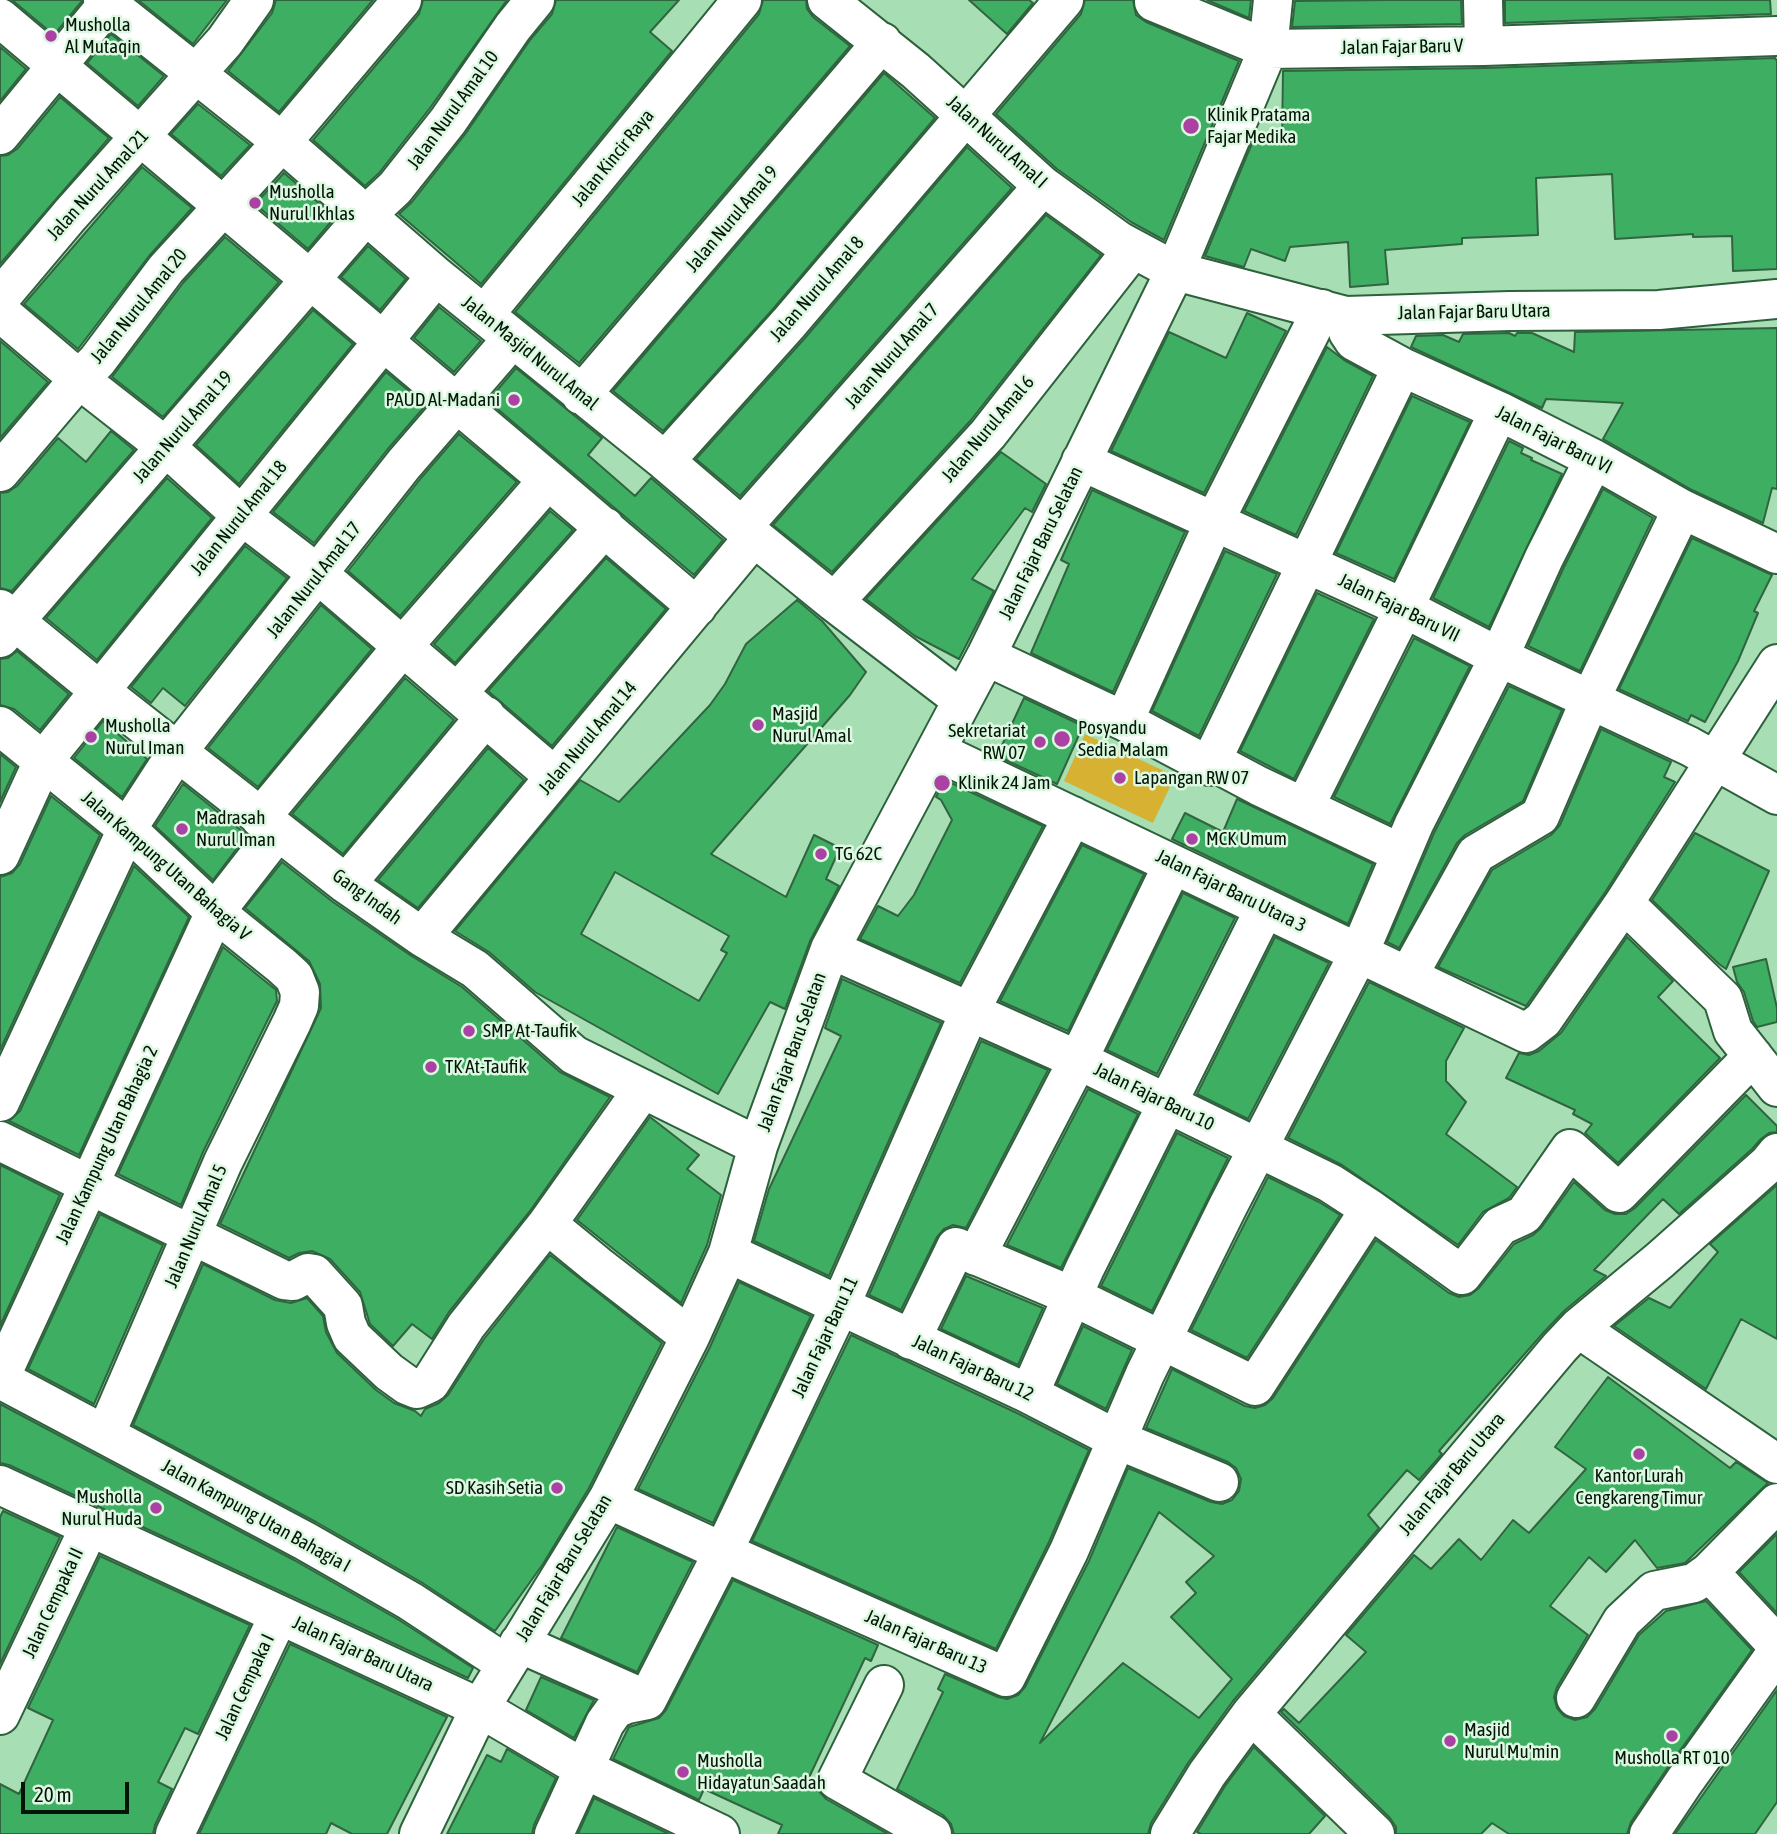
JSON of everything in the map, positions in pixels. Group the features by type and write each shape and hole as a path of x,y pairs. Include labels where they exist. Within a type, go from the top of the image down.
{"street":[{"name":"Jalan Nurul Amal 21","path":"0,298 225,41 254,0"},
{"name":"Jalan Nurul Amal 20","path":"0,472 97,360 166,269 282,142 402,0"},
{"name":"Jalan Nurul Amal 10","path":"366,215 395,188 535,0"},
{"name":"Jalan Kincir Raya","path":"498,327 742,0"},
{"name":"Jalan Nurul Amal I","path":"827,0 882,42 968,115 1043,186 1133,249 1175,271"},
{"name":"Jalan Nurul Amal 8","path":"665,461 789,323 1064,0"},
{"path":"1175,271 1268,49 1273,0"},
{"path":"1483,0 1484,46"},
{"name":"Jalan Masjid Nurul Amal","path":"107,1 282,142 436,276 665,461 748,532 962,700"},
{"path":"0,135 107,1"},
{"path":"1154,2 1268,49"},
{"path":"9,18 56,66 140,138 697,607"},
{"name":"Jalan Fajar Baru V","path":"1268,49 1484,46 1777,36"},
{"name":"Jalan Nurul Amal 9","path":"581,395 882,42"},
{"name":"Jalan Nurul Amal 7","path":"748,532 1043,186"},
{"name":"Jalan Nurul Amal 19","path":"5,623 166,447 366,215"},
{"name":"Jalan Nurul Amal 6","path":"834,602 988,434 1133,249"},
{"name":"Jalan Fajar Baru Utara","path":"1175,271 1334,312 1659,310 1777,299"},
{"name":"Jalan Fajar Baru Selatan","path":"419,1834 480,1708 608,1499 690,1337 728,1253 758,1146 830,949 986,656 1175,271"},
{"name":"Jalan Nurul Amal 18","path":"0,855 43,761 436,276"},
{"path":"0,312 79,379 166,447 241,515 318,574 555,777"},
{"path":"1124,721 1214,522 1334,312"},
{"name":"Jalan Fajar Baru VI","path":"1334,312 1354,341 1402,367 1499,411 1594,459 1682,509 1777,554"},
{"name":"Jalan Nurul Amal 17","path":"0,1102 127,829 177,752 404,464 457,403 498,327"},
{"path":"986,656 1124,721 1209,766 1402,367"},
{"path":"1305,806 1499,411"},
{"path":"1118,1440 1146,1374 1227,1206 1359,953 1384,898 1400,853 1499,657 1544,558 1594,459"},
{"name":"Jalan Fajar Baru VII","path":"1081,461 1404,608 1499,657 1689,746 1777,795"},
{"name":"Jalan Kampung Utan Bahagia 2","path":"0,1378 215,912 269,824 403,646 548,480"},
{"path":"1408,976 1476,854 1541,816 1590,699 1682,509"},
{"path":"346,884 472,704 605,527"},
{"name":"Jalan Nurul Amal 14","path":"422,937 697,607 748,532"},
{"name":"Gang Indah","path":"5,623 100,691 346,884 422,937 475,969 574,1055 758,1146"},
{"path":"1777,664 1624,903 1723,999 1733,1031 1777,1087"},
{"name":"Jalan Kampung Utan Bahagia V","path":"0,726 127,829 215,912 256,943 294,977 300,992 299,1006 292,1022"},
{"name":"Jalan Fajar Baru Utara 3","path":"936,751 1525,1033 1543,1020 1624,903"},
{"path":"1212,761 1400,853"},
{"name":"Jalan Fajar Baru 11","path":"647,1700 723,1552 841,1306 970,1011 1073,816"},
{"path":"976,1256 1078,1060 1173,864"},
{"path":"1029,1394 1072,1296 1265,908"},
{"name":"Jalan Fajar Baru 10","path":"830,949 1078,1060 1330,1183 1462,1275 1500,1226 1524,1215 1570,1149 1619,1194 1753,1056"},
{"name":"Jalan Nurul Amal 5","path":"106,1433 192,1235 264,1076 292,1022"},
{"path":"0,1142 289,1281 308,1273 314,1275 343,1306 352,1337 389,1371 417,1389 430,1383 466,1326 547,1224 643,1089"},
{"name":"Jalan Fajar Baru Utara","path":"1170,1834 1207,1774 1251,1714 1464,1459 1578,1328 1660,1260 1777,1153"},
{"path":"911,1340 956,1247 1072,1296 1255,1386 1370,1209"},
{"path":"547,1224 690,1337"},
{"name":"Jalan Fajar Baru 12","path":"728,1253 1029,1394 1118,1440 1219,1482"},
{"path":"1578,1328 1777,1464"},
{"name":"Jalan Kampung Utan Bahagia I","path":"0,1378 106,1433 410,1601 512,1653 647,1700"},
{"name":"Jalan Fajar Baru 13","path":"608,1499 1006,1677 1069,1551 1118,1440"},
{"name":"Jalan Fajar Baru Utara","path":"0,1485 480,1708 584,1769 720,1834"},
{"path":"1576,1698 1622,1621 1654,1591 1694,1583 1709,1572 1777,1503"},
{"name":"Jalan Cempaka II","path":"0,1716 89,1528"},
{"path":"1709,1572 1777,1645"},
{"name":"Jalan Cempaka I","path":"175,1834 279,1615"},
{"path":"1650,1834 1777,1652"},
{"path":"884,1685 837,1780 932,1834"},
{"path":"554,1834 605,1723 615,1709 647,1700"},
{"path":"1251,1714 1375,1834"}],"shaded area":[{"name":"Lapangan RW 07","path":"1085,734 1175,776 1153,823 1064,781"}],"building":[{"path":"12,0 82,0 82,1 54,35"},
{"path":"138,0 227,0 193,44"},
{"path":"276,0 373,0 279,112 228,71 272,13"},
{"path":"423,0 507,0 430,108 379,173 365,186 313,140 419,14"},
{"path":"556,0 679,0 650,32 672,51 481,284 399,214 412,202 466,133 530,40 552,14"},
{"path":"763,0 806,0 807,9 813,17 850,46 579,363 515,312 759,14"},
{"path":"969,0 1029,0 1033,3 1007,34"},
{"path":"1085,0 1133,0 1136,15 1146,22 1239,61 1164,240 1131,222 1057,169 996,114 1081,14"},
{"path":"1207,0 1251,0 1249,18"},
{"path":"1461,0 1462,24 1292,27 1295,1"},
{"path":"1505,0 1770,0 1771,14 1505,23"},
{"path":"111,34 164,76 138,106 87,63"},
{"path":"0,47 26,69 0,101"},
{"path":"1775,58 1777,269 1733,271 1732,236 1693,237 1693,234 1615,239 1612,174 1536,178 1538,235 1462,238 1462,244 1385,250 1388,284 1350,287 1348,242 1290,247 1285,261 1251,249 1244,267 1205,256 1255,136 1282,139 1283,71 1485,68"},
{"path":"884,73 935,118 773,309 663,431 613,391"},
{"path":"60,97 109,138 0,264 0,156 8,155 17,149"},
{"path":"198,104 250,145 221,176 171,134"},
{"path":"967,147 1012,188 740,496 696,459 805,338"},
{"path":"142,167 192,208 149,256 78,349 24,304"},
{"path":"284,173 335,217 308,249 255,204"},
{"path":"1046,215 1101,255 971,420 832,572 773,525"},
{"path":"225,237 279,282 163,417 112,377 183,283"},
{"path":"368,246 406,279 380,310 341,277"},
{"path":"439,307 481,341 454,372 414,338"},
{"path":"313,310 353,344 239,484 196,445"},
{"path":"1247,313 1286,331 1204,493 1111,451 1169,332 1226,358"},
{"path":"1777,328 1777,489 1772,488 1763,523 1692,490 1603,439 1623,403 1546,399 1542,408 1411,347 1416,336 1443,335 1459,342 1463,334 1509,333 1515,336 1517,333 1532,333 1574,352 1575,332"},
{"path":"0,341 48,382 0,438"},
{"path":"1327,347 1373,376 1296,535 1244,511"},
{"path":"516,368 602,438 588,455 635,496 651,478 723,540 694,575 488,401"},
{"path":"386,372 426,405 314,543 273,512"},
{"path":"1412,396 1470,422 1394,579 1336,553"},
{"path":"111,431 134,450 12,591 0,588 0,493 8,492 17,486 58,438 86,462"},
{"path":"459,434 517,482 400,616 348,571"},
{"path":"1509,441 1523,448 1521,453 1532,458 1531,460 1562,474 1489,627 1433,598"},
{"path":"1001,452 1046,484 1032,512 1025,508 972,579 994,591 959,659 915,636 866,599"},
{"path":"167,478 212,518 97,660 46,618"},
{"path":"1603,489 1653,518 1580,671 1528,646"},
{"path":"1092,490 1185,532 1113,692 1031,653 1069,564 1061,560"},
{"path":"550,511 573,530 455,663 434,644"},
{"path":"1692,538 1772,575 1754,611 1758,613 1738,661 1705,722 1691,715 1688,721 1619,689"},
{"path":"245,546 287,578 185,706 163,688 151,703 131,687"},
{"path":"1225,551 1277,574 1199,736 1152,711"},
{"path":"606,558 666,609 552,746 488,691"},
{"path":"1317,593 1374,619 1294,779 1240,751"},
{"path":"797,600 822,621 866,672 850,695 711,854 786,897 814,835 840,848 826,879 839,886 810,941 785,1009 770,1002 718,1094 535,992 489,952 455,931 580,780 619,802 710,705 725,684 746,644","holes":["615,872 729,936 721,950 727,953 699,1001 581,934"]},
{"path":"321,605 372,649 258,787 208,748"},
{"path":"1414,638 1470,666 1390,824 1334,797"},
{"path":"17,651 69,694 40,730 14,709 0,705 0,659 8,658"},
{"path":"405,678 454,720 343,854 292,814"},
{"path":"1509,686 1562,710 1523,801 1465,835 1457,843 1399,948 1387,942 1434,833"},
{"name":"Sekretariat RW 07","path":"1024,698 1083,726 1057,784 997,756"},
{"path":"103,721 147,759 122,797 74,758"},
{"path":"1601,729 1671,762 1664,777 1675,782 1606,891 1526,1006 1438,967 1492,870 1551,835 1560,825"},
{"path":"488,748 524,780 418,908 378,880"},
{"path":"0,754 16,767 0,802"},
{"path":"945,780 1043,826 960,983 860,939 878,906 898,916 914,895 952,820 941,800 936,797"},
{"path":"183,784 247,835 213,880 155,826"},
{"path":"51,796 100,835 0,1050 0,877 12,873 20,864"},
{"path":"1237,799 1373,864 1348,924 1172,839 1185,813 1223,832"},
{"path":"1695,833 1769,871 1726,969 1652,900"},
{"path":"1082,845 1144,874 1068,1031 1000,1001"},
{"path":"282,862 333,902 462,987 560,1072 610,1097 530,1211 449,1312 432,1339 412,1324 393,1346 370,1324 360,1292 330,1259 312,1251 289,1258 220,1224 321,1008 320,984 309,961 245,908"},
{"path":"134,866 189,917 79,1155 9,1121 20,1111"},
{"path":"1183,893 1235,918 1157,1074 1107,1050"},
{"path":"1275,937 1329,963 1248,1119 1197,1094"},
{"path":"1627,937 1673,981 1658,997 1720,1058 1618,1163 1585,1133 1592,1124 1573,1114 1575,1110 1506,1078 1519,1053 1529,1055 1539,1051 1561,1033"},
{"path":"223,947 276,990 277,1001 203,1152 181,1205 118,1174"},
{"path":"1766,959 1777,1008 1777,1022 1757,1027 1733,967"},
{"path":"842,979 941,1023 829,1276 754,1241 769,1189 841,1036 825,1028"},
{"path":"1369,982 1464,1028 1446,1061 1446,1081 1466,1102 1446,1134 1517,1187 1509,1198 1483,1212 1458,1245 1342,1165 1288,1138"},
{"path":"981,1041 1048,1070 966,1228 953,1225 944,1229 937,1237 901,1310 869,1295"},
{"path":"1088,1089 1138,1114 1061,1268 1007,1245"},
{"path":"1746,1095 1777,1126 1777,1132 1769,1133 1761,1139 1679,1214 1663,1199 1594,1270 1606,1276 1564,1311 1544,1332 1439,1451 1442,1454 1419,1480 1407,1470 1368,1515 1379,1528 1233,1701 1188,1763 1151,1823 1148,1834 954,1834 951,1824 943,1815 897,1789 943,1692 938,1689 945,1674 1007,1699 1018,1695 1025,1687 1089,1561 1128,1468 1211,1502 1222,1504 1232,1500 1239,1491 1241,1479 1236,1468 1228,1462 1146,1428 1172,1369 1245,1406 1255,1408 1265,1405 1273,1398 1376,1240 1449,1293 1459,1297 1470,1295 1479,1288 1514,1244 1541,1228 1574,1182 1605,1210 1626,1214","holes":["1159,1512 1214,1556 1186,1582 1196,1593 1171,1617 1232,1679 1199,1718 1123,1663 1040,1743"]},
{"path":"650,1117 699,1155 687,1169 721,1195 707,1245 681,1303 577,1220"},
{"path":"1177,1133 1228,1158 1152,1311 1101,1286"},
{"path":"0,1165 60,1195 0,1326"},
{"path":"1268,1177 1340,1215 1247,1358 1191,1330"},
{"path":"1777,1185 1777,1339 1741,1319 1706,1389 1614,1326 1649,1298 1670,1308 1718,1252 1710,1244"},
{"path":"100,1214 163,1245 94,1404 28,1369"},
{"path":"550,1255 662,1343 589,1488 543,1564 495,1631 421,1582 316,1522 133,1425 203,1264 275,1300 291,1303 307,1298 323,1316 326,1332 337,1353 376,1390 394,1403 421,1416 425,1409 439,1403 448,1395 484,1339"},
{"path":"966,1276 1043,1308 1018,1365 941,1329"},
{"path":"739,1282 811,1316 713,1523 638,1489 710,1347"},
{"path":"1083,1326 1132,1350 1106,1409 1057,1384"},
{"path":"851,1335 1089,1450 1049,1542 996,1649 752,1541"},
{"path":"1608,1377 1730,1468 1736,1462 1768,1483 1685,1563 1657,1568 1635,1540 1606,1572 1589,1557 1550,1606 1588,1635 1557,1687 1554,1697 1557,1708 1564,1716 1575,1720 1587,1717 1595,1709 1639,1635 1666,1611 1706,1601 1752,1650 1666,1770 1631,1822 1627,1834 1509,1834 1492,1823 1481,1834 1396,1834 1396,1827 1390,1818 1281,1712 1284,1709 1299,1723 1366,1652 1346,1635 1414,1555 1431,1569 1459,1539 1481,1560 1513,1520 1529,1533 1586,1469 1555,1447"},
{"path":"0,1404 294,1560 399,1620 473,1668 468,1678 0,1463"},
{"path":"3,1511 60,1537 0,1664 0,1517"},
{"path":"617,1527 693,1562 637,1672 561,1638"},
{"path":"1777,1534 1777,1613 1739,1572"},
{"path":"100,1556 250,1625 198,1734 185,1728 158,1782 172,1789 153,1834 0,1834 0,1784 19,1794 53,1720 28,1708"},
{"path":"733,1580 878,1645 871,1661 865,1658 806,1784 818,1790 826,1799 888,1834 778,1834 782,1825 704,1789 699,1800 613,1759 629,1727 659,1718 666,1710"},
{"path":"290,1644 447,1717 387,1834 352,1834 331,1823 326,1834 199,1834"},
{"path":"541,1677 594,1700 574,1738 526,1710"},
{"path":"1777,1690 1777,1802 1755,1834 1675,1834"},
{"path":"1254,1747 1325,1816 1309,1834 1197,1832 1225,1786"},
{"path":"507,1749 556,1778 532,1834 447,1834 487,1755 501,1762"},
{"path":"594,1798 669,1834 578,1834"}],"place":[{"name":"Musholla Al Mutaqin","path":"51,36"},
{"name":"Klinik Pratama Fajar Medika","path":"1191,126"},
{"name":"Musholla Nurul Ikhlas","path":"255,203"},
{"name":"PAUD Al-Madani","path":"514,400"},
{"name":"Masjid Nurul Amal","path":"758,725"},
{"name":"Musholla Nurul Iman","path":"91,737"},
{"name":"Posyandu Sedia Malam","path":"1062,739"},
{"name":"Sekretariat RW 07","path":"1040,742"},
{"name":"Lapangan RW 07","path":"1120,778"},
{"name":"Klinik 24 Jam","path":"942,783"},
{"name":"Madrasah Nurul Iman","path":"182,829"},
{"name":"MCK Umum","path":"1192,839"},
{"name":"TG 62C","path":"821,854"},
{"name":"SMP At-Taufik","path":"469,1031"},
{"name":"TK At-Taufik","path":"431,1067"},
{"name":"Kantor Lurah Cengkareng Timur","path":"1639,1454"},
{"name":"SD Kasih Setia","path":"557,1488"},
{"name":"Musholla Nurul Huda","path":"156,1508"},
{"name":"Musholla RT 010","path":"1672,1736"},
{"name":"Masjid Nurul Mu'min","path":"1450,1741"},
{"name":"Musholla Hidayatun Saadah","path":"683,1772"}]}
